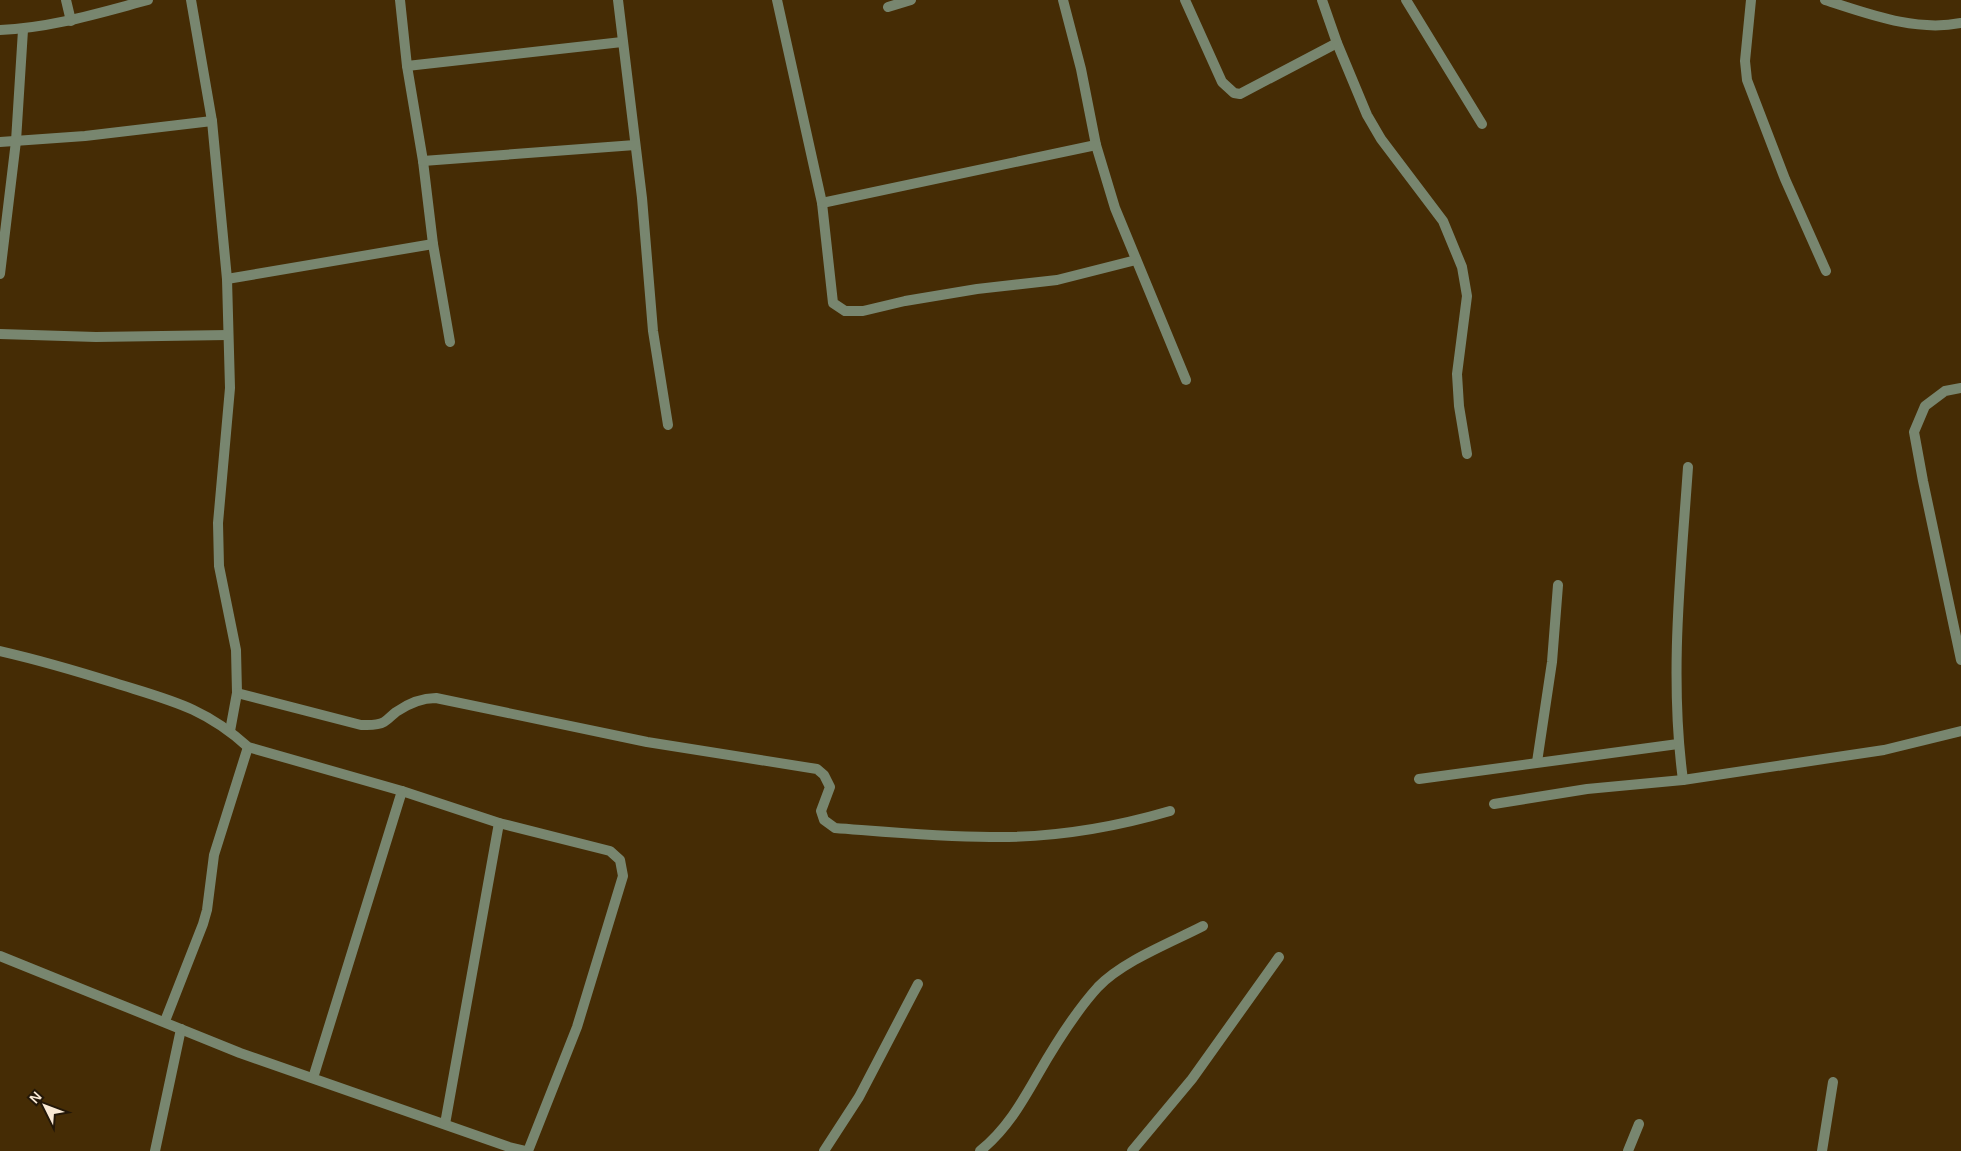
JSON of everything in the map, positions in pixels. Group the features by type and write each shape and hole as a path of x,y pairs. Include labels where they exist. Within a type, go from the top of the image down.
{"street":[{"path":"66,0 71,21"},
{"path":"0,30 23,30 71,21 148,0"},
{"path":"191,0 212,121 227,279 229,407 222,463 218,540 219,566 236,650 237,693 230,731"},
{"path":"400,0 407,66 423,161 433,244 450,342"},
{"path":"618,0 636,145 653,331 668,425"},
{"path":"777,0 822,203 833,303 845,311 863,311 976,290 1057,280 1136,260"},
{"path":"888,7 911,0"},
{"path":"1063,0 1081,69 1096,145 1115,208 1186,380"},
{"path":"1185,0 1222,82 1234,93 1240,94 1337,43"},
{"path":"1322,0 1337,43 1367,115 1381,140 1443,221 1462,267 1467,296 1457,374 1459,406 1466,454"},
{"path":"1406,0 1482,124"},
{"path":"1751,0 1745,60 1747,80 1785,179 1826,271"},
{"path":"1825,0 1893,22 1947,25 1961,23"},
{"path":"0,274 16,142 23,30"},
{"path":"407,66 622,42"},
{"path":"0,142 85,136 212,121"},
{"path":"423,161 636,145"},
{"path":"822,203 1096,145"},
{"path":"227,279 433,244"},
{"path":"0,327 0,334 96,337 228,335"},
{"path":"1961,388 1945,391 1925,406 1914,432 1961,660"},
{"path":"1683,780 1678,744 1677,632 1688,466"},
{"path":"1537,762 1552,662 1558,585"},
{"path":"0,651 63,666 185,705 209,717 230,731 248,748 402,791 499,823 610,851 620,860 623,876 577,1027 527,1151 240,1053 165,1021 0,956"},
{"path":"237,693 361,725 374,725 384,722 397,711 415,701 425,698 436,698 647,742 817,770 824,775 830,787 821,811 824,820 835,828 992,838 1086,830 1170,811"},
{"path":"1494,804 1587,789 1683,780 1884,750 1961,731"},
{"path":"1419,779 1678,744"},
{"path":"165,1021 203,924 207,910 214,855 248,748"},
{"path":"313,1078 402,791"},
{"path":"445,1124 499,823"},
{"path":"980,1151 1004,1129 1013,1117 1056,1046 1098,988 1118,970 1203,926"},
{"path":"1132,1151 1192,1079 1280,957"},
{"path":"824,1151 859,1097 918,984"},
{"path":"155,1151 181,1029"},
{"path":"1822,1151 1833,1082"},
{"path":"1628,1151 1639,1124"}]}
